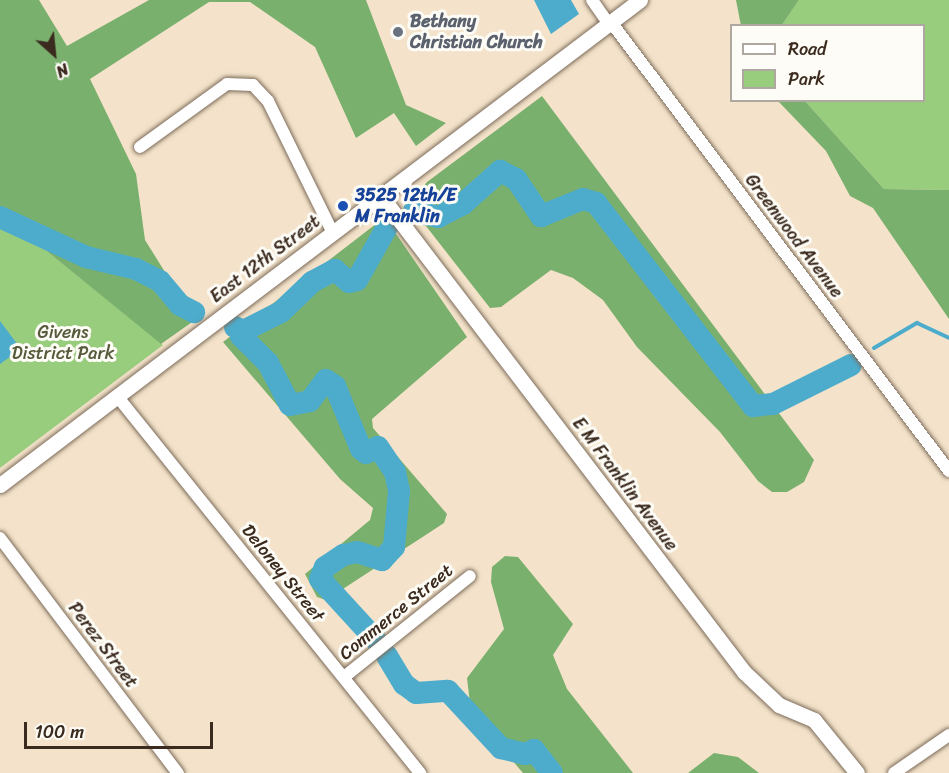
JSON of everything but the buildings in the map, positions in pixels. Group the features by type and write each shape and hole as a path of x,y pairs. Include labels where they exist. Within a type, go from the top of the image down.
{"street":[{"name":"Greenwood Avenue","path":"592,0 949,471"},
{"name":"East 12th Street","path":"0,485 640,0"},
{"path":"140,147 227,84 246,82 268,101 333,233"},
{"name":"E M Franklin Avenue","path":"381,196 744,672 779,705 814,720 857,773"},
{"name":"Deloney Street","path":"117,396 420,773"},
{"name":"Perez Street","path":"0,538 178,773"},
{"name":"Commerce Street","path":"344,677 470,576"},
{"path":"894,773 949,735"}],"green space":[{"path":"0,0 39,0 67,46 149,0 366,0 406,105 446,123 416,146 394,113 356,138 315,47 250,2 209,2 90,79 136,174 145,240 195,320 161,344 0,213"},
{"path":"736,0 799,0 783,24 741,24"},
{"path":"799,0 949,0 949,190 884,189 806,102 925,102 925,24 783,24"},
{"path":"542,96 814,460 804,482 787,492 772,492 758,481 720,432 637,347 603,300 573,278 551,270 501,307 490,308 415,212 415,197 427,182"},
{"path":"779,102 806,102 884,189 949,190 949,319 873,208 850,196 826,151"},
{"name":"Givens District Park","path":"0,213 163,345 0,468"},
{"path":"381,220 390,225 467,337 372,419 373,428 447,514 444,523 326,600 317,597 305,574 370,520 373,508 340,479 223,342"},
{"path":"505,556 518,557 573,624 553,655 567,689 633,773 523,773 471,712 467,678 504,629 491,582 492,567"},
{"path":"714,753 738,757 759,773 688,773"}],"water":[{"path":"534,0 571,0 579,14 551,34"},
{"path":"0,321 21,349 0,364"}],"waterway":[{"path":"414,211 438,217 463,204 500,171 516,179 541,216 583,199 596,203 753,406 773,404 851,365"},
{"path":"0,217 86,257 136,269 160,281 180,305 194,312"},
{"path":"235,327 243,331 281,312 312,282 335,270 349,282 357,280 387,227"},
{"path":"874,348 917,323 949,338"},
{"path":"243,331 241,336 268,363 290,405 310,401 326,380 335,386 361,449 366,453 378,447 395,472 399,491 394,547 382,560 357,552 343,555 325,567 320,579 375,639"},
{"path":"387,656 404,684 416,693 448,691 501,748 525,754 534,750 552,773"}],"place":[{"name":"Bethany Christian Church","path":"398,32"},
{"name":"3525 12th/E M Franklin","path":"343,206"}]}
